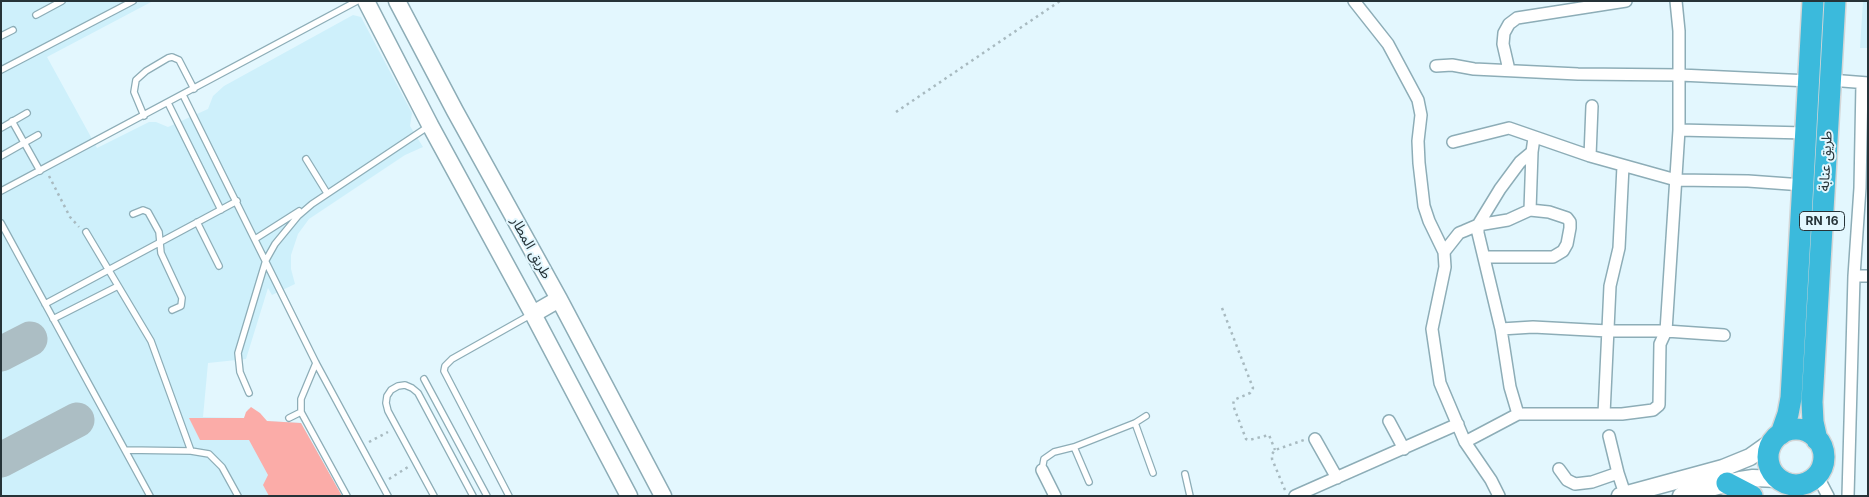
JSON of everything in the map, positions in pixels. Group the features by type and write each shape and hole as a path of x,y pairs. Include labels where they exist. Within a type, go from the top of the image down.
{"highway":[{"name":"طريق عنابة","path":"1813,1 1820,81 1812,402 1817,440"},
{"name":"طريق عنابة","path":"1777,437 1788,414 1791,398 1806,133 1820,81 1835,1"},
{"path":"1796,430 1804,431 1817,440 1823,451 1821,469 1795,485 1770,469 1768,462 1770,448 1777,437 1796,430"},
{"path":"1727,483 1752,496"}],"main road":[{"path":"366,1 430,126 533,314 629,496"},
{"name":"طريق المطار","path":"397,1 454,111 559,300 663,496"},
{"path":"430,126 454,111"},
{"path":"533,314 559,300"},
{"path":"1623,495 1723,468 1750,457 1777,437"},
{"path":"1681,496 1752,478 1795,485"}],"street":[{"path":"1354,1 1388,44 1418,100 1421,115 1418,141 1419,163 1424,206 1444,252 1444,267 1432,329 1440,382 1464,442 1492,480 1499,496"},
{"path":"1509,70 1503,44 1504,33 1509,24 1517,18 1626,1"},
{"path":"1464,442 1518,414 1604,414 1651,411 1658,407 1660,344 1666,331 1679,130 1679,32 1676,1"},
{"path":"1436,66 1452,65 1474,70 1680,75 1865,83 1864,188 1854,276 1848,496"},
{"path":"1590,156 1592,106"},
{"path":"1453,142 1506,128 1590,156 1676,180 1748,181 1803,185"},
{"path":"1679,130 1806,133"},
{"path":"1530,210 1534,138"},
{"path":"1518,414 1510,387 1501,329 1478,233 1478,225 1512,172 1532,152"},
{"path":"1604,414 1610,286 1619,248 1623,166"},
{"path":"1444,252 1459,233 1478,225 1508,220 1530,210 1549,212 1566,218 1570,222 1567,244 1563,251 1553,257 1484,257"},
{"path":"1854,276 1868,276"},
{"path":"1501,329 1533,327 1608,331 1666,331 1724,336"},
{"path":"1388,421 1404,449"},
{"path":"1295,496 1458,424"},
{"path":"1609,436 1623,495"},
{"path":"1315,439 1337,478"},
{"path":"1042,470 1055,496"},
{"path":"1559,470 1568,480 1575,484 1592,482 1618,473"},
{"path":"1795,485 1828,496"}],"lane":[{"path":"36,16 62,1"},
{"path":"1,70 133,1"},
{"path":"1,191 357,1"},
{"path":"1,36 13,30"},
{"path":"144,116 134,92 136,80 146,71 168,58 172,57 179,60 194,89"},
{"path":"183,95 316,363 388,496"},
{"path":"168,103 221,210"},
{"path":"1,128 27,113"},
{"path":"12,122 43,170"},
{"path":"255,239 312,204 430,126"},
{"path":"1,156 38,135"},
{"path":"306,159 327,193"},
{"path":"45,304 237,201"},
{"path":"249,393 240,372 238,353 266,260 286,230 312,204"},
{"path":"133,214 143,210 148,212 159,232 161,253 182,298 181,306 172,310"},
{"path":"197,222 219,266"},
{"path":"1,223 150,496"},
{"path":"86,232 151,341 191,451"},
{"path":"53,319 118,286"},
{"path":"509,496 446,376 445,366 452,359 533,314"},
{"path":"316,363 302,399 302,412 346,496"},
{"path":"424,379 487,496"},
{"path":"434,496 386,403 387,396 391,390 398,386 405,385 418,393 473,496"},
{"path":"289,418 302,412"},
{"path":"1042,470 1042,464 1046,457 1054,452 1074,447 1135,423 1146,416"},
{"path":"1135,423 1153,473"},
{"path":"1074,447 1089,482"},
{"path":"125,450 191,451 209,454 222,467 238,496"},
{"path":"1185,474 1190,496"}],"path":[{"path":"896,112 1060,1"},
{"path":"43,170 70,217 86,232"},
{"path":"1222,308 1253,388 1252,392 1235,400 1232,404 1245,436 1249,440 1269,435 1275,450"},
{"path":"361,446 397,427"},
{"path":"1288,496 1272,459 1272,454 1275,450 1300,440 1315,439"},
{"path":"381,483 416,462"}],"shaded area":[{"path":"1,1 153,1 47,57 97,148 149,122 156,122 168,127 208,109 213,96 224,86 353,15 361,17 412,113 410,126 423,147 405,155 309,219 298,234 291,255 291,269 295,284 272,295 268,288 246,359 208,363 203,417 244,418 248,409 252,408 267,421 301,423 342,496 1,496"},
{"path":"1863,1 1868,1 1868,48 1860,48"}],"building":[{"path":"251,407 267,421 301,423 342,496 269,496 263,485 268,475 249,440 200,440 189,418 244,418 246,412"}],"taxiway":[{"path":"1,354 30,339"},
{"path":"1,460 77,420"}]}
